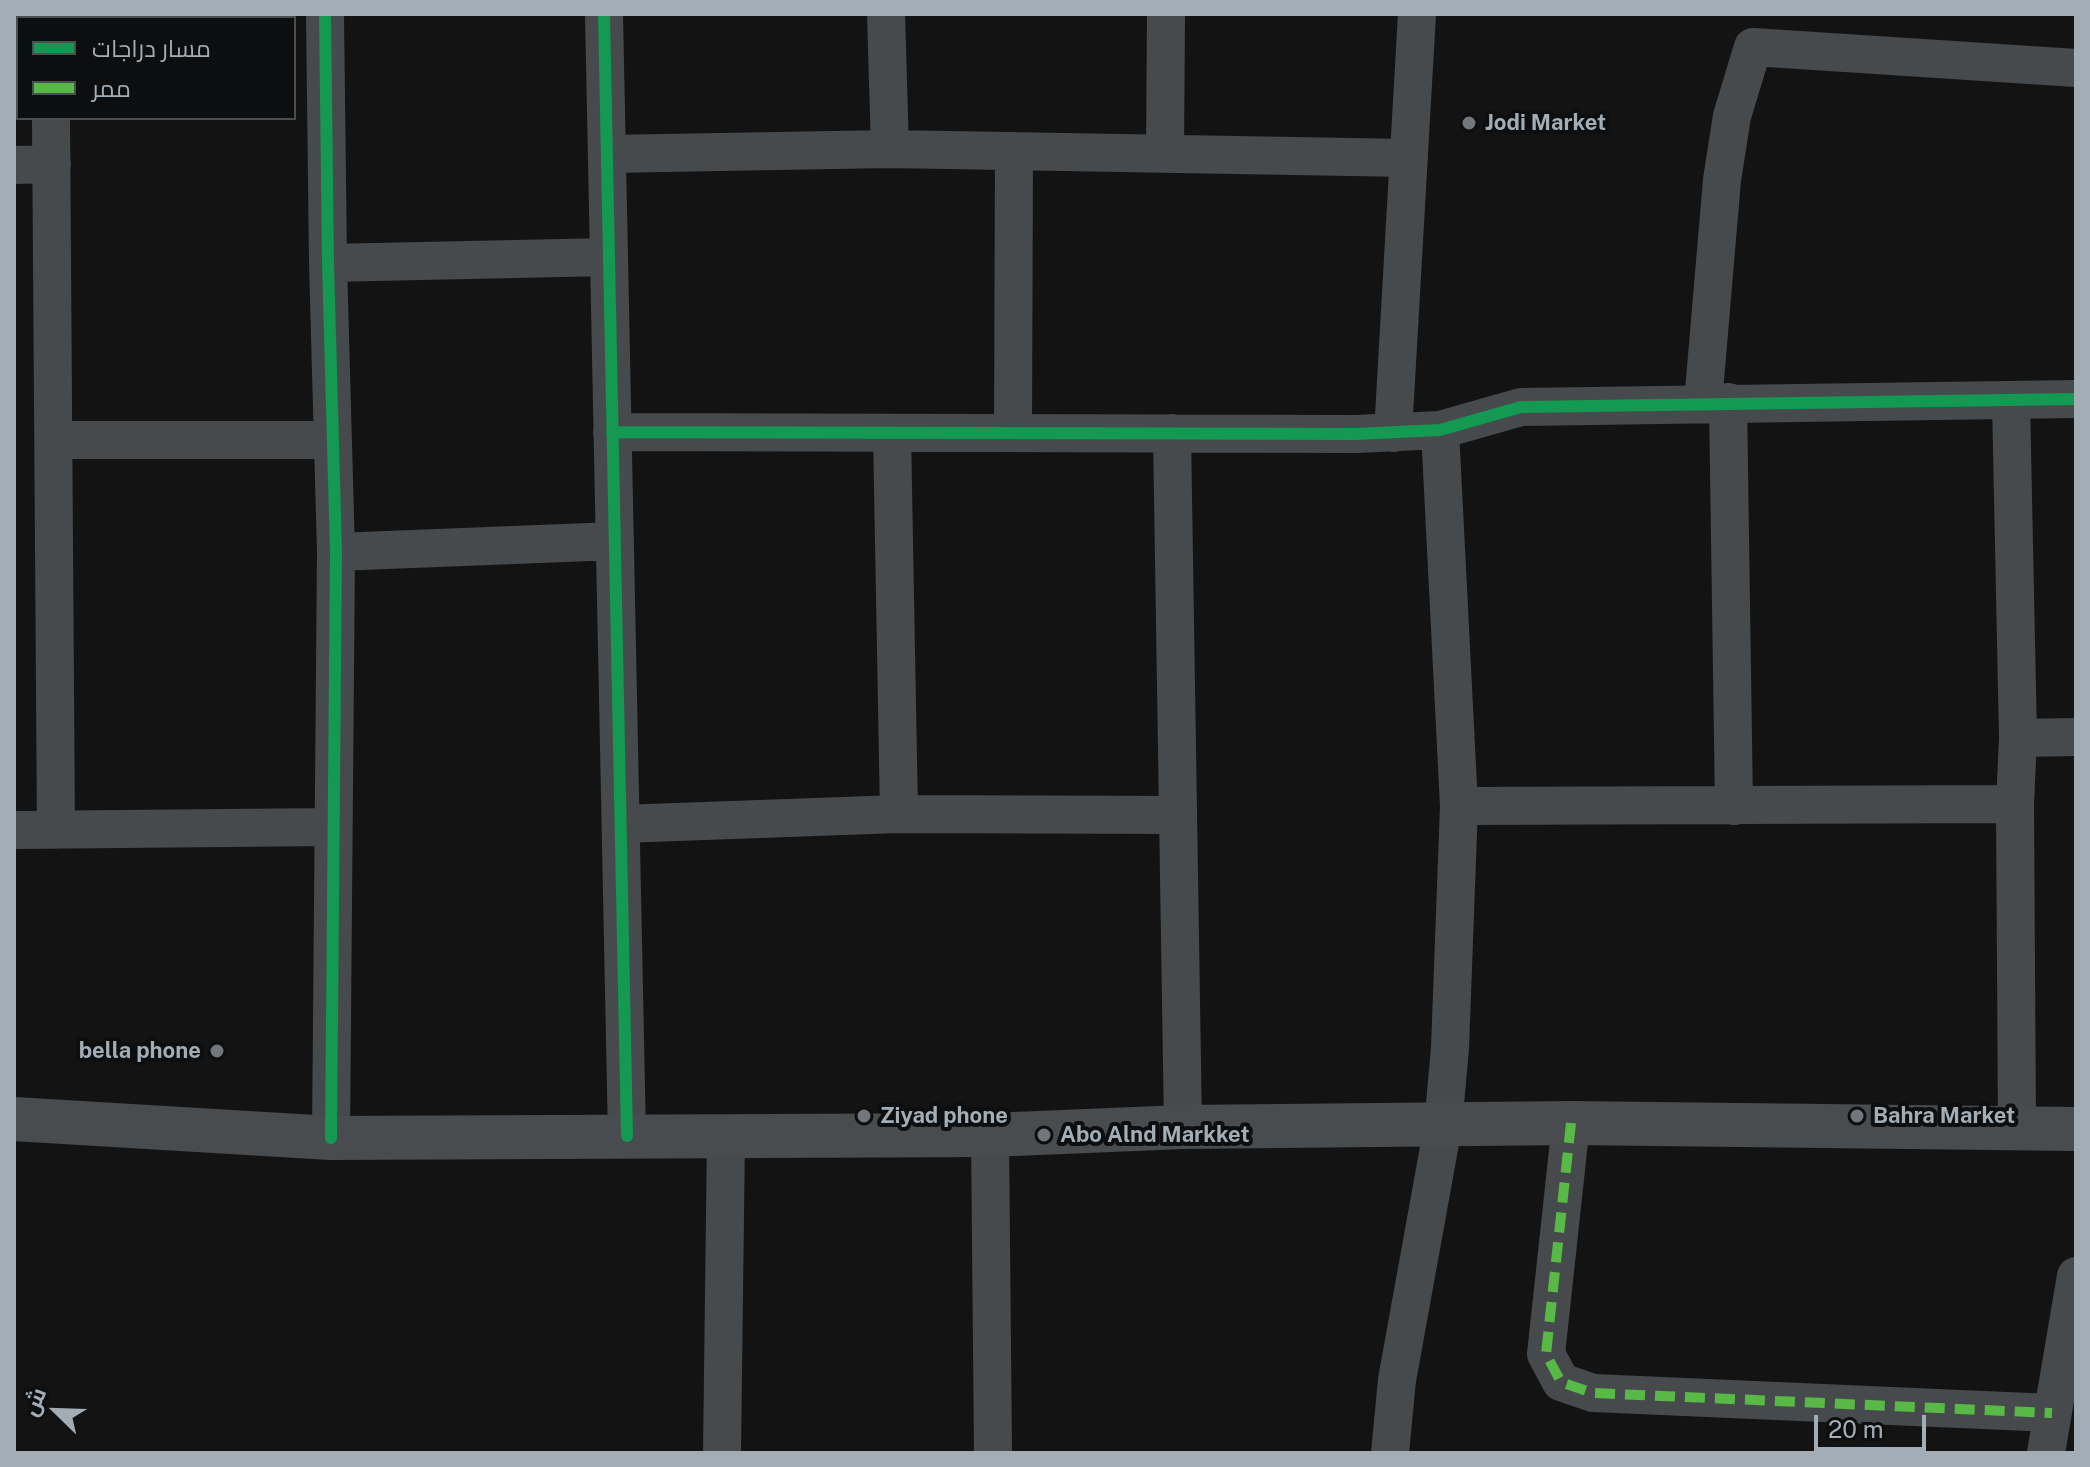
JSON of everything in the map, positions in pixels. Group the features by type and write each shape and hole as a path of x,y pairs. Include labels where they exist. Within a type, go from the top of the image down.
{"main road":[{"path":"14,1119 331,1138 990,1135 1183,1127 1571,1123 2076,1129"}],"street":[{"path":"325,14 336,552 331,1138"},
{"path":"604,14 627,1136"},
{"path":"886,14 890,149"},
{"path":"1165,152 1166,14"},
{"path":"1393,433 1417,14"},
{"path":"1734,806 1716,402 1722,180 1749,31 2076,68"},
{"path":"51,120 56,830"},
{"path":"607,154 890,149 1409,158"},
{"path":"1013,433 1014,151"},
{"path":"14,165 52,164"},
{"path":"328,263 609,257"},
{"path":"612,432 1393,433 1440,430 1521,407 2076,399"},
{"path":"2011,401 2018,738 2015,804 2017,1129"},
{"path":"1390,1453 1397,1380 1443,1126 1450,1048 1459,806 1440,430"},
{"path":"892,433 899,814"},
{"path":"1172,433 1183,1127"},
{"path":"54,440 333,440"},
{"path":"336,552 615,541"},
{"path":"2018,738 2076,737"},
{"path":"1459,806 2015,804"},
{"path":"621,824 899,814 1178,815"},
{"path":"14,830 333,827"},
{"path":"1571,1123 1546,1354 1561,1382 1593,1393 2052,1413"},
{"path":"990,1135 993,1453"},
{"path":"722,1453 726,1136"},
{"path":"2046,1453 2076,1276"}],"marked path":[{"path":"1571,1123 1546,1354 1561,1382 1593,1393 2052,1413"}],"cycle path":[{"path":"325,14 336,552 331,1138"},
{"path":"604,14 627,1136"},
{"path":"612,432 1356,434 1440,430 1521,407 2076,399"}],"place":[{"name":"Jodi Market","path":"1469,123"},
{"name":"bella phone","path":"217,1051"},
{"name":"Ziyad phone","path":"864,1116"},
{"name":"Bahra Market","path":"1857,1116"},
{"name":"Abo Alnd Markket","path":"1044,1135"}]}
